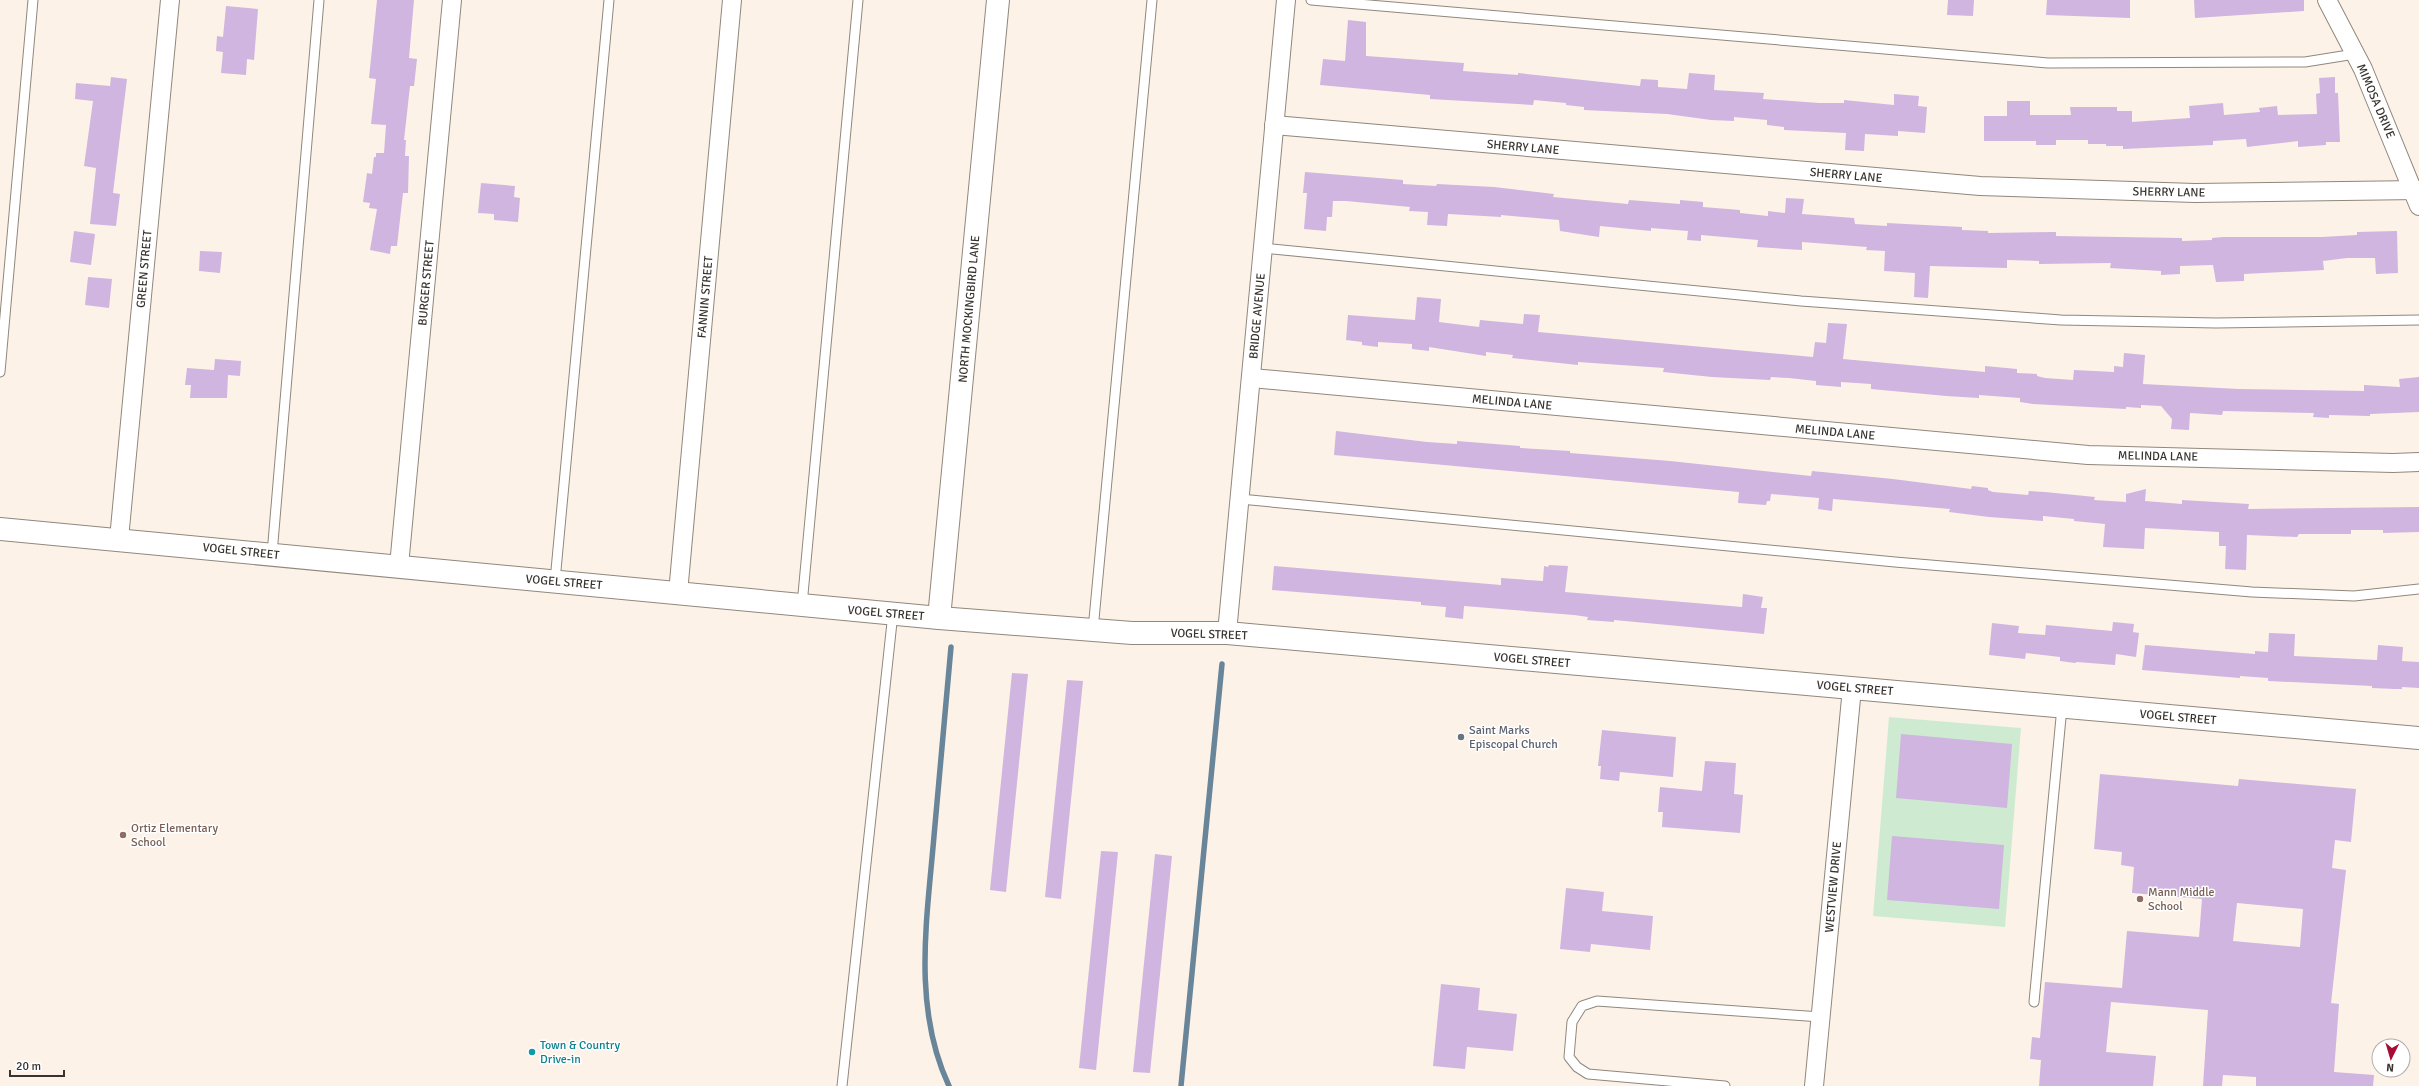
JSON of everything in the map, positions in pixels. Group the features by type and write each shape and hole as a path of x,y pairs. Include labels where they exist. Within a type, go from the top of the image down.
{"street":[{"name":"GREEN STREET","path":"119,539 170,0"},
{"name":"BURGER STREET","path":"399,566 452,0"},
{"name":"FANNIN STREET","path":"678,593 732,0"},
{"name":"NORTH MOCKINGBIRD LANE","path":"939,618 998,0"},
{"name":"BRIDGE AVENUE","path":"1227,633 1252,378 1286,0"},
{"name":"MIMOSA DRIVE","path":"2326,0 2355,54 2417,195"},
{"name":"SHERRY LANE","path":"1274,125 1980,186 2195,193 2417,195"},
{"name":"MELINDA LANE","path":"1252,378 2088,455 2393,463 2419,462"},
{"name":"VOGEL STREET","path":"0,529 119,539 939,618 1132,633 1227,633 2419,738"},
{"name":"WESTVIEW DRIVE","path":"1814,1086 1852,688"}],"lane":[{"path":"0,372 32,0"},
{"path":"272,554 319,0"},
{"path":"555,581 609,0"},
{"path":"802,605 858,0"},
{"path":"1093,630 1152,0"},
{"path":"1311,0 2048,63 2305,62 2355,54"},
{"path":"1263,248 1801,301 2061,320 2216,323 2419,320"},
{"path":"1240,499 1895,562 2252,592 2354,596 2419,589"},
{"path":"842,1086 893,613"},
{"path":"2034,1002 2062,707"},
{"path":"1725,1086 1588,1074 1577,1066 1569,1057 1572,1022 1582,1006 1597,1001 1821,1017"}],"green space":[{"path":"1889,717 2021,728 2005,927 1873,916"}],"building":[{"path":"377,0 414,0 409,58 417,59 414,86 410,86 404,140 406,140 405,156 409,156 408,193 403,193 397,246 391,246 390,254 370,250 377,209 369,208 370,203 363,202 367,173 372,174 374,157 376,157 376,153 384,153 386,125 371,124 376,79 369,78"},
{"path":"1948,0 1974,0 1973,16 1947,15"},
{"path":"2047,0 2130,0 2130,18 2046,15"},
{"path":"2194,0 2304,0 2304,11 2195,18"},
{"path":"226,6 258,9 254,60 247,59 246,75 221,73 223,52 216,51 217,36 223,37"},
{"path":"1348,20 1366,22 1366,56 1464,63 1463,71 1518,75 1518,73 1640,86 1641,79 1658,80 1658,87 1687,89 1689,73 1715,75 1714,90 1764,93 1763,99 1819,103 1844,103 1844,100 1894,105 1894,94 1919,96 1918,106 1927,107 1925,133 1898,131 1898,136 1865,134 1864,151 1845,150 1846,133 1784,130 1784,127 1767,125 1767,120 1734,117 1734,121 1711,120 1667,114 1584,110 1584,107 1566,105 1566,103 1534,100 1533,105 1430,99 1430,95 1320,85 1323,59 1345,61"},
{"path":"111,77 127,79 113,193 120,194 116,226 90,224 96,168 84,166 93,101 75,99 76,83 110,86"},
{"path":"2335,77 2335,93 2338,93 2340,142 2326,142 2326,145 2298,147 2298,141 2247,147 2246,139 2213,141 2213,145 2123,149 2123,146 2088,144 2088,140 2056,140 2056,145 2036,145 2036,141 1984,141 1984,116 2007,116 2007,101 2030,101 2030,115 2071,115 2070,107 2117,107 2117,111 2132,111 2132,122 2190,118 2189,106 2223,103 2224,115 2260,112 2259,108 2277,106 2278,115 2317,114 2316,94 2320,93 2319,78"},
{"path":"1305,172 1403,180 1403,184 1494,187 1554,194 1553,197 1628,204 1629,200 1680,204 1680,200 1703,202 1703,207 1740,210 1740,213 1768,216 1768,211 1785,213 1786,198 1804,199 1802,214 1854,218 1855,224 1887,226 1887,223 1962,227 1962,230 1988,231 1988,233 2056,232 2056,236 2182,238 2182,241 2212,240 2212,238 2223,237 2322,237 2357,235 2357,232 2397,231 2398,273 2376,274 2375,258 2347,258 2323,261 2324,270 2244,274 2244,281 2216,282 2213,265 2180,266 2180,274 2161,275 2161,271 2110,268 2111,263 2039,264 2039,261 2007,260 2007,268 1930,266 1928,298 1914,297 1915,273 1884,271 1885,251 1866,250 1867,247 1802,242 1802,250 1757,247 1758,240 1701,235 1701,241 1687,240 1688,231 1651,228 1651,231 1600,226 1599,237 1560,231 1559,220 1501,215 1501,217 1448,214 1447,226 1427,225 1428,212 1409,211 1410,207 1346,201 1333,201 1332,217 1327,217 1326,231 1304,229 1307,193 1303,193"},
{"path":"481,183 515,186 514,197 520,198 518,222 494,220 494,214 478,213"},
{"path":"74,231 95,234 91,265 70,262"},
{"path":"200,251 222,252 220,273 199,271"},
{"path":"88,277 112,279 109,308 85,305"},
{"path":"1417,297 1441,299 1439,322 1479,327 1480,320 1523,324 1524,314 1540,315 1538,332 1813,357 1815,342 1826,343 1828,323 1847,324 1843,359 1985,372 1985,366 2017,369 2017,373 2037,374 2037,376 2045,378 2073,380 2074,370 2114,372 2114,366 2123,367 2124,353 2145,355 2143,384 2239,389 2364,391 2364,385 2400,387 2399,379 2419,377 2419,412 2370,414 2370,416 2329,415 2329,418 2313,417 2314,413 2223,411 2222,415 2190,413 2189,430 2171,429 2172,419 2161,406 2141,405 2141,408 2126,407 2126,409 2033,404 2020,402 2020,398 1979,395 1979,398 1871,389 1871,384 1841,382 1841,387 1816,385 1816,381 1789,378 1771,377 1770,380 1712,377 1663,372 1664,368 1578,362 1578,365 1512,358 1513,355 1486,352 1486,356 1429,347 1429,351 1412,349 1412,344 1378,342 1378,347 1362,345 1362,342 1346,340 1348,315 1415,320"},
{"path":"215,359 241,361 240,376 228,375 227,398 190,398 191,385 185,385 187,368 214,370"},
{"path":"1336,431 1427,442 1457,444 1457,441 1520,446 1520,448 1570,451 1570,453 1670,461 1811,476 1812,471 1971,489 1972,486 1988,488 1988,490 1993,492 2028,495 2029,491 2045,492 2095,497 2094,500 2126,502 2126,494 2146,489 2145,501 2182,504 2182,500 2249,504 2248,509 2419,507 2419,532 2383,533 2383,530 2351,530 2351,534 2299,534 2297,537 2247,535 2246,570 2225,569 2226,546 2219,546 2219,532 2145,528 2144,549 2103,547 2105,524 2074,521 2074,519 2043,516 2043,521 1989,517 1949,512 1950,509 1833,499 1832,511 1818,509 1819,498 1771,494 1770,501 1767,501 1766,505 1738,503 1739,492 1334,455"},
{"path":"1549,565 1568,566 1565,592 1742,607 1743,594 1763,597 1761,608 1767,608 1764,634 1614,620 1614,622 1587,620 1588,617 1574,615 1464,606 1463,619 1445,617 1446,607 1421,605 1421,602 1272,590 1274,566 1501,585 1501,578 1543,581 1544,566 1548,567"},
{"path":"2113,622 2134,624 2133,632 2139,633 2136,657 2116,654 2115,665 2060,661 2060,657 2026,653 2025,659 1989,655 1992,623 2019,626 2018,633 2045,635 2046,625 2112,631"},
{"path":"2269,633 2295,634 2294,656 2377,660 2378,645 2403,647 2402,661 2419,662 2419,688 2372,688 2372,686 2268,681 2268,678 2240,676 2240,678 2142,670 2145,645 2255,654 2255,651 2268,652"},
{"path":"1012,673 1028,674 1006,892 990,890"},
{"path":"1067,680 1083,681 1061,899 1045,897"},
{"path":"1602,730 1676,737 1673,777 1620,772 1619,781 1600,779 1601,766 1598,766"},
{"path":"1901,734 2012,744 2007,808 1896,798"},
{"path":"1705,761 1736,763 1734,794 1743,795 1740,833 1662,827 1663,812 1658,812 1660,787 1702,791"},
{"path":"2100,774 2238,786 2239,779 2356,789 2351,842 2335,840 2332,868 2346,870 2331,1003 2339,1004 2334,1072 2371,1075 2371,1078 2374,1078 2373,1086 2256,1086 2256,1077 2223,1075 2222,1086 2203,1086 2208,1010 2111,1002 2106,1052 2156,1056 2153,1086 2039,1086 2041,1060 2030,1059 2032,1037 2040,1038 2045,982 2122,988 2127,931 2199,937 2202,899 2132,893 2134,867 2121,865 2122,852 2094,849","holes":["2237,903 2303,909 2300,947 2233,941"]},
{"path":"1892,836 2004,845 1999,909 1887,900"},
{"path":"1101,851 1118,852 1096,1070 1079,1068"},
{"path":"1155,854 1172,856 1150,1073 1133,1072"},
{"path":"1566,888 1604,892 1602,911 1653,916 1650,950 1591,944 1590,952 1560,949"},
{"path":"1441,984 1480,988 1478,1010 1517,1014 1513,1051 1467,1047 1465,1069 1433,1066"}],"waterway":[{"path":"949,1086 937,1056 930,1025 926,994 925,963 928,899 951,647"},
{"path":"1181,1086 1222,664"}],"place":[{"name":"Saint Marks Episcopal Church","path":"1461,737"},
{"name":"Ortiz Elementary School","path":"123,835"},
{"name":"Mann Middle School","path":"2140,899"},
{"name":"Town & Country Drive-in","path":"532,1052"}]}
